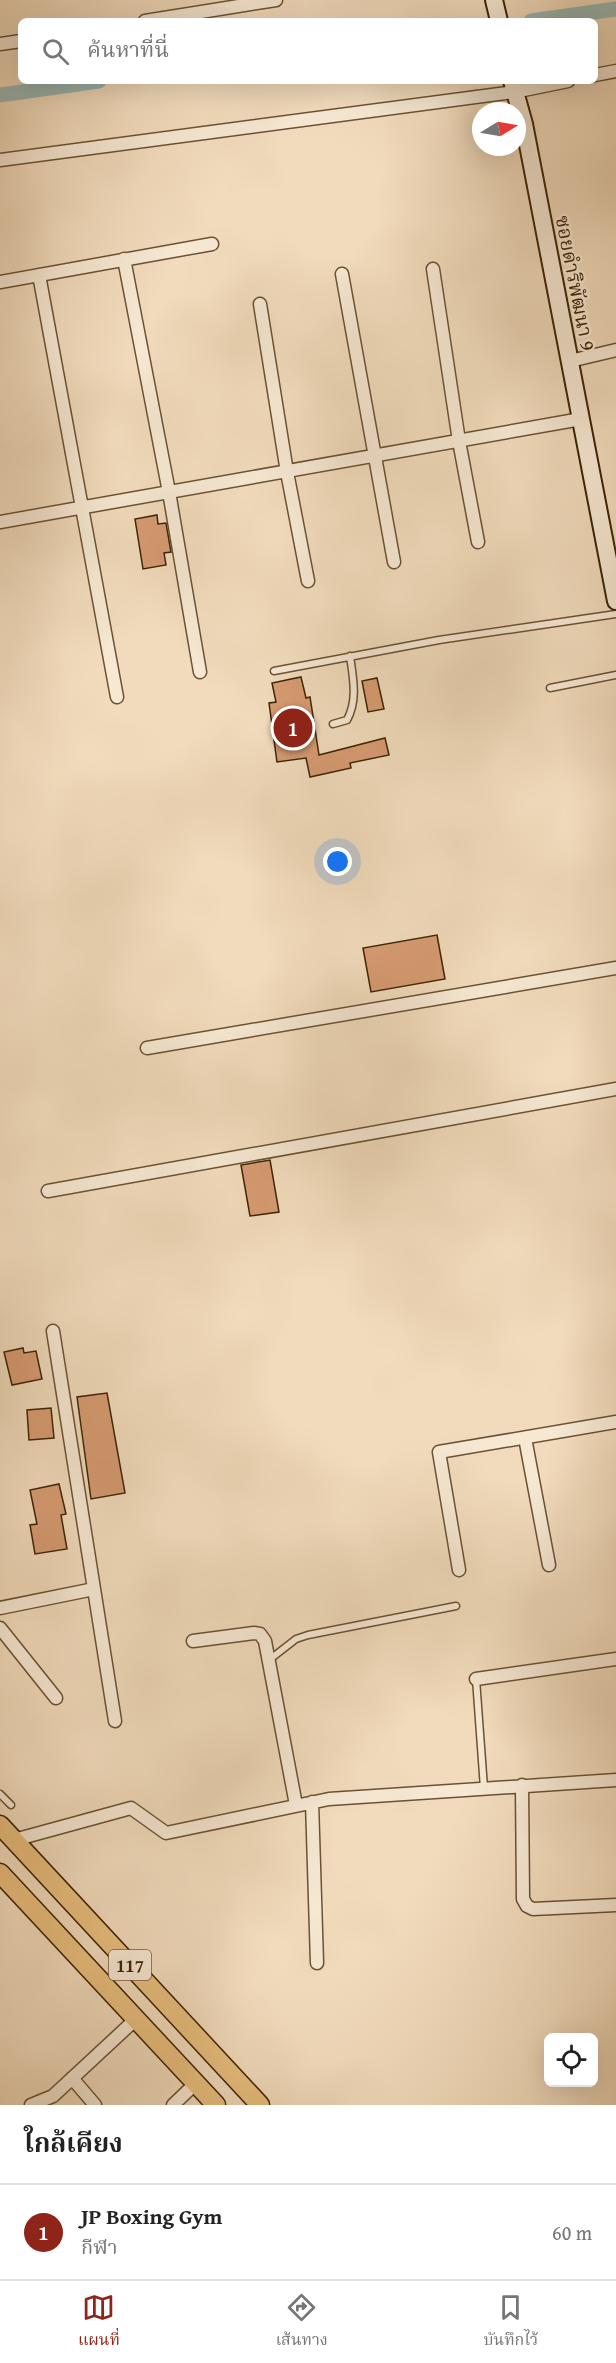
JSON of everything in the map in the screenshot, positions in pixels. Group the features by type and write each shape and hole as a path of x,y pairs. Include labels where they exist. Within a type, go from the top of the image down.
{"main road":[{"name":"117","path":"0,1825 260,2105"},
{"name":"117","path":"0,1873 216,2105"}],"street":[{"path":"164,18 276,0"},
{"path":"494,0 498,18"},
{"path":"0,44 18,41"},
{"path":"598,74 616,71"},
{"path":"0,160 535,84"},
{"name":"ซอยดำริพัฒนา 9","path":"513,86 524,124 613,571 616,601"},
{"path":"0,282 212,244"},
{"path":"124,259 169,492 200,672"},
{"path":"433,269 459,441 478,543"},
{"path":"39,274 117,698"},
{"path":"342,274 394,562"},
{"path":"260,304 287,471 308,581"},
{"path":"570,361 616,350"},
{"path":"0,522 581,419"},
{"path":"147,1048 616,968"},
{"path":"48,1191 616,1089"},
{"path":"53,1331 115,1721"},
{"path":"459,1570 439,1452 616,1422"},
{"path":"525,1437 549,1565"},
{"path":"0,1608 94,1589"},
{"path":"0,1628 56,1698"},
{"path":"193,1641 254,1633 260,1634 265,1641 296,1805"},
{"path":"476,1679 616,1659"},
{"path":"14,1840 131,1808 165,1833 312,1802 616,1780"},
{"path":"522,1785 523,1899 527,1906 533,1909 616,1905"},
{"path":"312,1802 317,1963"},
{"path":"31,2105 53,2097 136,2019"},
{"path":"72,2078 95,2105"},
{"path":"172,2105 196,2083"}],"lane":[{"path":"274,671 439,640 616,614"},
{"path":"333,724 347,720 354,704 350,656"},
{"path":"550,688 616,675"},
{"path":"269,1661 296,1639 308,1635 456,1606"},
{"path":"476,1679 484,1788"},
{"path":"0,1794 10,1805"}],"building":[{"path":"157,515 158,524 166,523 171,552 164,553 166,565 143,569 135,519"},
{"path":"301,677 306,698 310,697 319,755 385,738 389,755 350,763 351,768 310,777 306,758 277,762 269,703 276,702 272,683"},
{"path":"377,678 384,709 368,712 362,681"},
{"path":"437,935 445,979 371,992 363,948"},
{"path":"270,1160 279,1212 250,1216 241,1165"},
{"path":"23,1348 24,1353 36,1351 42,1379 12,1385 4,1352"},
{"path":"107,1393 125,1493 91,1499 77,1397"},
{"path":"51,1408 54,1438 29,1440 27,1410"},
{"path":"59,1484 66,1514 61,1515 67,1549 35,1554 30,1525 37,1524 30,1490"}],"waterway":[{"path":"552,18 616,9"},
{"path":"0,95 78,84"}],"place":[{"name":"JP Boxing Gym","path":"293,728"}]}
